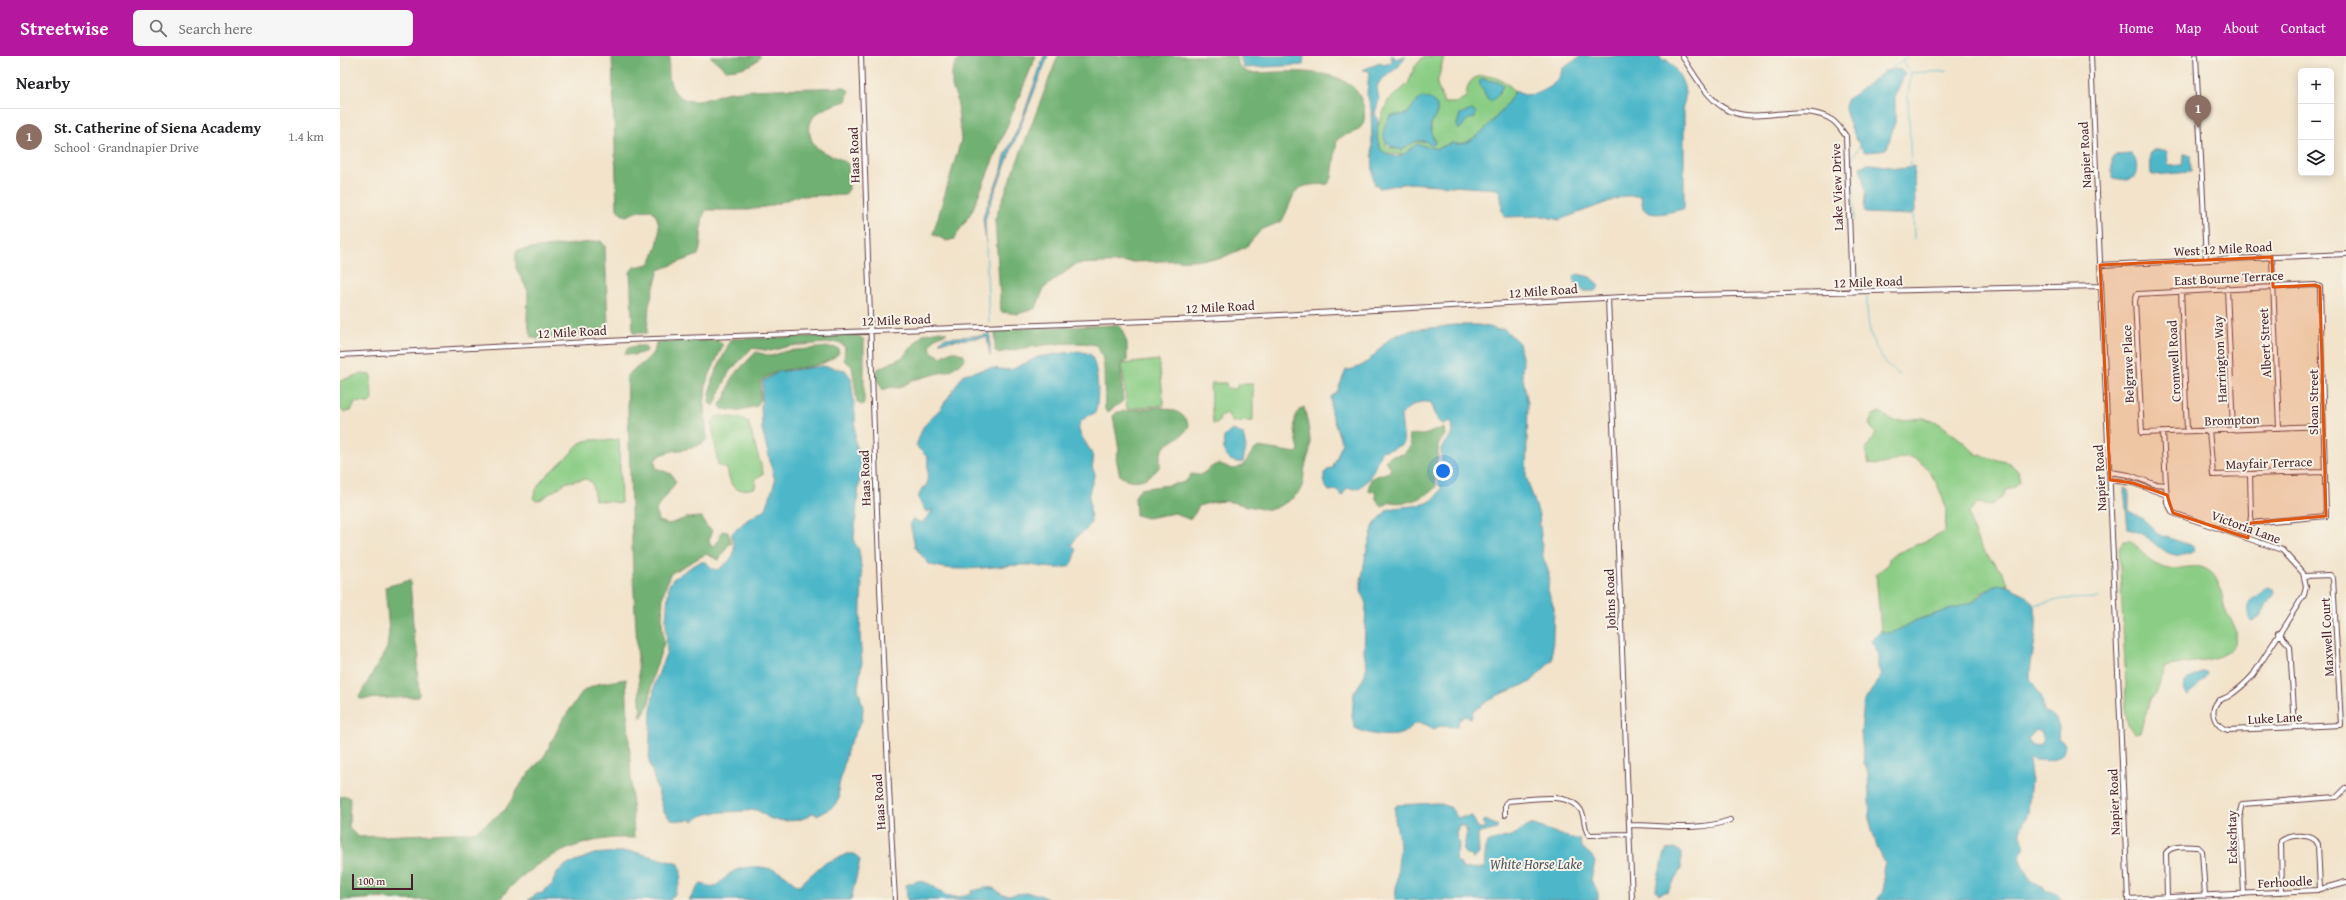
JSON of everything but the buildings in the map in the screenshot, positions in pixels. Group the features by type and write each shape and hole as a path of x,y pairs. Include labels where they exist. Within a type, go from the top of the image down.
{"street":[{"name":"Haas Road","path":"861,56 886,768 895,900"},
{"name":"Lake View Drive","path":"1682,56 1704,88 1722,106 1735,114 1762,115 1809,112 1832,120 1846,136 1852,292"},
{"name":"Napier Road","path":"2091,56 2128,899"},
{"path":"2196,56 2206,260"},
{"name":"West 12 Mile Road","path":"2100,265 2346,254"},
{"name":"Albert Street","path":"2272,257 2279,428"},
{"name":"East Bourne Terrace","path":"2137,294 2226,288 2315,285 2320,287"},
{"name":"12 Mile Road","path":"340,355 627,340 1203,319 1608,298 2101,286"},
{"name":"Sloan Street","path":"2251,523 2326,516 2323,426 2325,415 2320,287"},
{"name":"Harrington Way","path":"2226,288 2233,430"},
{"name":"Cromwell Road","path":"2181,290 2187,431"},
{"name":"Belgrave Place","path":"2137,294 2135,301 2142,433"},
{"name":"Johns Road","path":"1608,298 1632,900"},
{"name":"Brompton","path":"2142,433 2323,426"},
{"name":"Mayfair Terrace","path":"2209,430 2213,475 2324,472"},
{"name":"Victoria Lane","path":"2163,432 2166,495 2169,509 2173,513 2282,550 2295,562 2304,576"},
{"path":"2110,472 2129,475 2154,484 2166,485"},
{"path":"2248,538 2251,523 2250,474"},
{"path":"2110,480 2134,483 2166,495"},
{"name":"Maxwell Court","path":"2304,576 2330,575 2333,578 2341,726"},
{"path":"2295,727 2290,646 2278,633 2304,595 2306,586 2304,576"},
{"name":"Luke Lane","path":"2278,633 2253,676 2244,685 2219,701 2214,713 2214,719 2222,729 2228,730 2341,726"},
{"name":"Eckschtay","path":"2244,894 2240,812 2242,804 2337,797 2346,788"},
{"path":"1505,815 1505,804 1508,801 1562,798 1572,802 1580,809 1589,835 1629,834"},
{"path":"1628,825 1667,828 1717,825 1730,820"},
{"path":"2282,892 2280,849 2281,841 2287,838 2311,837 2315,839 2318,844 2320,889"},
{"path":"2167,897 2166,853 2172,848 2182,847 2198,847 2202,851 2206,896"},
{"name":"Ferhoodle","path":"2128,899 2282,892 2320,889 2346,882"}],"highlighted area":[{"path":"2272,257 2273,287 2315,285 2320,287 2326,516 2251,523 2248,538 2173,513 2167,495 2133,483 2110,480 2100,265"}],"green space":[{"path":"612,56 670,56 669,74 672,86 679,96 690,101 702,100 731,92 759,90 844,87 849,91 846,101 826,108 815,115 810,127 810,135 816,147 848,164 849,189 845,195 798,196 770,206 748,210 706,210 702,221 701,244 698,255 659,270 649,305 647,333 633,333 630,272 634,267 649,264 655,251 659,237 659,230 656,216 652,210 639,211 626,216 621,214 617,209"},
{"path":"710,56 761,56 754,63 746,67 726,70"},
{"path":"971,56 1036,56 972,211 954,239 947,241 933,234 961,140 957,99 952,87 952,73 959,59"},
{"path":"1058,56 1236,56 1240,67 1250,73 1298,72 1332,76 1346,82 1357,91 1363,105 1365,114 1364,120 1362,126 1358,130 1337,140 1332,178 1328,184 1307,186 1296,191 1282,221 1261,230 1246,247 1219,259 1076,264 1044,288 1036,308 1018,314 1001,312 995,219"},
{"path":"1424,56 1444,56 1437,84 1444,103 1456,103 1466,97 1470,82 1477,77 1482,76 1489,76 1506,83 1514,91 1513,95 1495,119 1469,141 1460,144 1452,143 1437,149 1420,145 1404,155 1385,153 1381,150 1378,142 1377,128 1388,101 1408,84 1414,68","holes":["1482,79 1501,83 1503,85 1498,95 1487,99","1417,101 1437,113 1431,127 1433,137 1436,141 1413,142 1402,150 1389,147 1384,136 1390,116 1407,114"]},
{"path":"601,241 605,246 608,325 602,330 585,337 537,339 531,337 527,320 528,291 516,268 516,252 519,250"},
{"path":"1118,325 1121,327 1127,343 1127,361 1121,364 1123,401 1108,412 1105,410 1104,367 1102,355 1096,345 1073,343 1033,347 997,353 995,351 995,329"},
{"path":"940,331 947,333 935,338 930,346 932,352 941,357 952,351 963,354 965,359 951,370 913,380 899,388 891,387 883,390 875,376 878,369 903,357 923,334"},
{"path":"858,335 864,340 864,404 861,405 857,402 852,366 844,360 845,347 839,342 789,346 771,351 752,348 729,372 714,406 709,403 712,380 731,339"},
{"path":"718,340 723,345 706,383 704,408 707,439 695,447 660,455 655,460 656,468 671,474 676,482 656,510 658,521 669,524 686,518 702,517 706,526 712,530 709,540 711,546 715,547 722,531 728,532 732,543 728,545 719,560 706,554 670,574 663,595 662,621 664,643 653,676 649,704 641,718 633,574 627,375 650,357 656,342"},
{"path":"645,346 647,351 635,355 625,354 628,348"},
{"path":"829,347 838,348 839,353 830,360 821,364 780,371 761,381 760,400 757,406 736,411 722,409 720,404 726,396 732,377 756,352 771,356 786,351"},
{"path":"1159,360 1164,405 1127,409 1122,364"},
{"path":"360,374 371,375 372,400 369,403 355,402 351,411 343,412 340,409 340,381"},
{"path":"1212,383 1226,383 1227,388 1236,389 1238,384 1253,384 1253,421 1232,422 1228,414 1225,413 1220,417 1219,422 1213,424 1210,388"},
{"path":"1160,407 1178,412 1185,418 1189,426 1185,432 1165,446 1160,457 1160,466 1152,475 1142,480 1125,479 1120,476 1116,458 1119,450 1113,416 1117,412"},
{"path":"1304,407 1309,433 1310,449 1305,465 1302,487 1293,498 1287,502 1272,509 1257,508 1227,502 1210,503 1199,506 1191,518 1175,513 1147,518 1136,515 1135,497 1140,489 1182,483 1187,480 1191,474 1200,475 1217,464 1232,469 1240,467 1253,451 1259,447 1296,453 1299,450 1295,432 1295,420 1299,410"},
{"path":"1880,412 1893,421 1924,418 1940,424 1965,443 1976,454 2009,463 2018,471 2020,482 2014,488 2006,490 2003,497 1991,505 1977,503 1969,512 1971,525 1979,543 1986,554 2004,574 2008,585 1998,585 1988,589 1979,594 1973,602 1917,620 1896,631 1888,633 1881,631 1876,574 1889,564 1889,558 1895,554 1945,531 1946,512 1943,499 1936,482 1919,461 1904,457 1879,465 1869,464 1865,450 1876,434 1869,424 1873,415"},
{"path":"716,417 740,418 748,422 763,472 763,474 756,478 755,488 742,490 735,488 730,481 727,469 718,465 712,424"},
{"path":"1444,428 1445,435 1438,445 1435,476 1436,487 1420,498 1402,503 1390,502 1382,507 1376,499 1375,492 1368,490 1371,478 1389,472 1391,468 1385,461 1391,456 1404,454 1411,445 1408,436 1413,434 1424,435"},
{"path":"619,439 621,503 595,500 592,483 586,479 567,482 540,500 536,501 533,498 539,484 543,479 580,443 589,440"},
{"path":"2124,541 2131,541 2150,560 2164,568 2174,569 2196,566 2210,572 2217,580 2225,609 2234,624 2236,631 2235,642 2230,650 2222,655 2211,659 2166,667 2156,693 2150,700 2140,732 2134,733 2128,725 2125,709 2126,684 2119,548"},
{"path":"410,580 414,639 419,655 417,666 418,697 360,699 359,697 387,648 389,631 385,587"},
{"path":"626,679 634,838 615,838 596,841 577,845 559,852 527,873 512,885 499,900 391,900 382,898 340,900 340,797 347,796 350,798 349,828 358,837 475,832 505,810 523,781 545,755 562,721 582,692 597,684"}],"water":[{"path":"1044,56 1048,56 989,207 985,221 986,242 983,219 985,211 1002,169 1005,156 1022,119"},
{"path":"1240,56 1304,56 1303,65 1244,68"},
{"path":"1390,56 1394,56 1395,59 1406,56 1398,67 1380,81 1377,87 1379,100 1375,113 1378,122 1377,139 1381,150 1394,156 1402,155 1418,144 1437,149 1452,143 1460,144 1469,141 1488,126 1505,107 1515,91 1521,94 1529,95 1542,92 1558,79 1562,69 1581,56 1659,56 1662,60 1667,60 1676,70 1682,82 1685,95 1682,108 1684,113 1684,209 1657,214 1651,213 1647,212 1643,208 1641,196 1624,196 1559,220 1543,216 1505,217 1502,210 1501,195 1497,189 1408,183 1380,188 1375,185 1373,177 1371,107 1367,94 1369,71 1362,70 1380,63 1384,65 1392,62"},
{"path":"1895,69 1901,70 1905,74 1895,95 1895,122 1887,148 1881,151 1865,152 1856,138 1847,117 1845,107 1847,100 1885,71"},
{"path":"1482,79 1501,83 1503,85 1498,95 1491,102 1487,99 1479,82"},
{"path":"1423,97 1430,99 1437,105 1437,113 1430,126 1435,144 1431,145 1427,142 1420,141 1412,143 1402,150 1390,146 1384,138 1384,128 1390,116 1407,114 1417,101"},
{"path":"1472,110 1476,113 1475,117 1467,120 1459,130 1457,125 1460,114"},
{"path":"2154,150 2165,150 2167,152 2168,164 2170,166 2182,165 2184,154 2190,155 2191,172 2151,174 2150,154"},
{"path":"2132,154 2137,166 2133,178 2127,180 2112,178 2112,157 2115,155"},
{"path":"1867,164 1896,168 1908,168 1914,166 1915,211 1912,215 1865,213 1865,184 1860,167"},
{"path":"1578,274 1590,277 1599,285 1598,288 1595,291 1583,291 1573,280 1574,276"},
{"path":"1454,325 1478,325 1495,328 1496,330 1504,329 1519,343 1523,362 1522,373 1528,404 1526,476 1539,515 1543,557 1549,573 1548,590 1554,608 1552,660 1531,682 1496,696 1473,711 1471,719 1469,719 1467,715 1459,720 1457,727 1440,726 1434,729 1421,723 1413,725 1407,731 1396,735 1386,736 1364,732 1355,728 1352,716 1354,693 1364,677 1367,666 1364,653 1366,604 1361,591 1361,582 1366,553 1374,525 1387,510 1425,504 1432,501 1437,496 1441,488 1438,479 1442,464 1441,449 1453,432 1451,421 1443,424 1438,421 1431,403 1423,402 1410,407 1401,416 1404,443 1393,449 1381,451 1372,473 1365,483 1356,489 1347,488 1342,496 1337,490 1329,491 1324,484 1324,473 1330,468 1334,468 1333,464 1342,444 1331,413 1331,397 1337,392 1346,370 1363,365 1390,339 1404,332"},
{"path":"990,330 990,356 987,337 939,342 944,338 987,335"},
{"path":"1079,351 1090,354 1093,359 1098,391 1095,413 1085,418 1080,423 1079,429 1080,434 1091,452 1093,459 1092,468 1095,473 1089,493 1091,522 1086,530 1075,538 1072,545 1076,550 1075,558 1072,563 1069,566 1058,568 1018,565 965,569 952,569 929,564 915,547 910,523 913,519 922,523 933,510 926,512 918,498 922,488 927,485 928,458 916,446 923,427 941,408 964,374 990,368 1011,370 1038,357"},
{"path":"823,366 845,370 851,378 855,414 855,441 861,464 854,542 859,550 862,575 860,637 862,662 858,688 863,708 862,720 848,747 838,790 839,799 833,807 818,815 812,813 809,816 799,820 781,821 772,819 756,810 753,810 710,813 693,821 689,819 686,821 671,820 664,812 649,761 651,710 655,683 667,651 666,619 669,585 673,579 700,562 706,562 713,569 718,570 732,557 734,545 732,533 747,520 766,509 775,481 762,429 761,406 763,381 778,372"},
{"path":"1232,430 1243,434 1246,448 1243,462 1233,461 1226,456 1224,437"},
{"path":"2124,488 2129,490 2129,511 2143,519 2160,535 2193,546 2195,551 2181,555 2170,554 2144,535 2128,529"},
{"path":"1998,585 2006,586 2028,597 2034,606 2036,630 2030,678 2042,698 2044,712 2056,719 2059,728 2058,738 2065,744 2063,751 2056,759 2046,761 2029,759 2031,777 2028,813 2020,831 2024,845 2020,857 2029,879 2047,891 2055,892 2062,900 1877,900 1883,889 1883,872 1885,863 1877,847 1870,822 1868,772 1864,763 1861,733 1864,702 1882,674 1878,668 1878,653 1871,641 1881,631 1888,633 1896,631 1917,620 1973,602 1987,590","holes":["2036,730 2042,732 2043,740 2039,745 2031,746 2028,739"]},
{"path":"2268,587 2273,588 2274,593 2259,618 2251,621 2248,615 2249,602"},
{"path":"2201,672 2207,672 2208,675 2188,696 2185,692 2184,684 2189,678"},
{"name":"White Horse Lake","path":"1438,803 1450,807 1458,818 1472,816 1478,828 1486,828 1482,822 1485,820 1498,826 1497,829 1478,834 1479,854 1473,860 1472,856 1467,855 1463,851 1467,832 1464,826 1459,825 1456,833 1459,844 1455,860 1460,863 1463,869 1484,868 1486,844 1514,835 1525,827 1534,825 1573,839 1580,839 1581,847 1591,855 1595,862 1591,880 1598,893 1598,900 1395,900 1400,845 1395,819 1395,807 1397,805"},
{"path":"1675,848 1681,853 1681,869 1668,891 1659,894 1656,891 1656,887 1666,850"},
{"path":"635,852 679,864 681,873 679,883 673,897 670,900 528,900 537,894 543,893 545,889 552,885 556,874 566,865 594,854"},
{"path":"847,854 855,854 860,860 851,900 689,900 700,884 714,887 731,873 751,867 773,869 787,876 793,883 800,885 823,864"},
{"path":"917,881 928,883 951,897 972,894 971,891 989,888 994,889 1003,895 1032,893 1043,896 1049,900 907,900 906,885"}],"waterway":[{"path":"1889,71 1907,56"},
{"path":"1903,61 1911,73 1908,95 1911,169"},
{"path":"1911,73 1947,71"},
{"path":"1854,220 1852,159 1860,145"},
{"path":"1913,212 1914,239"},
{"path":"986,242 989,323"},
{"path":"1867,297 1870,330 1877,351 1883,360 1900,375"},
{"path":"2034,605 2063,599 2099,598"}],"place":[{"name":"St. Catherine of Siena Academy","path":"2198,128"}]}
